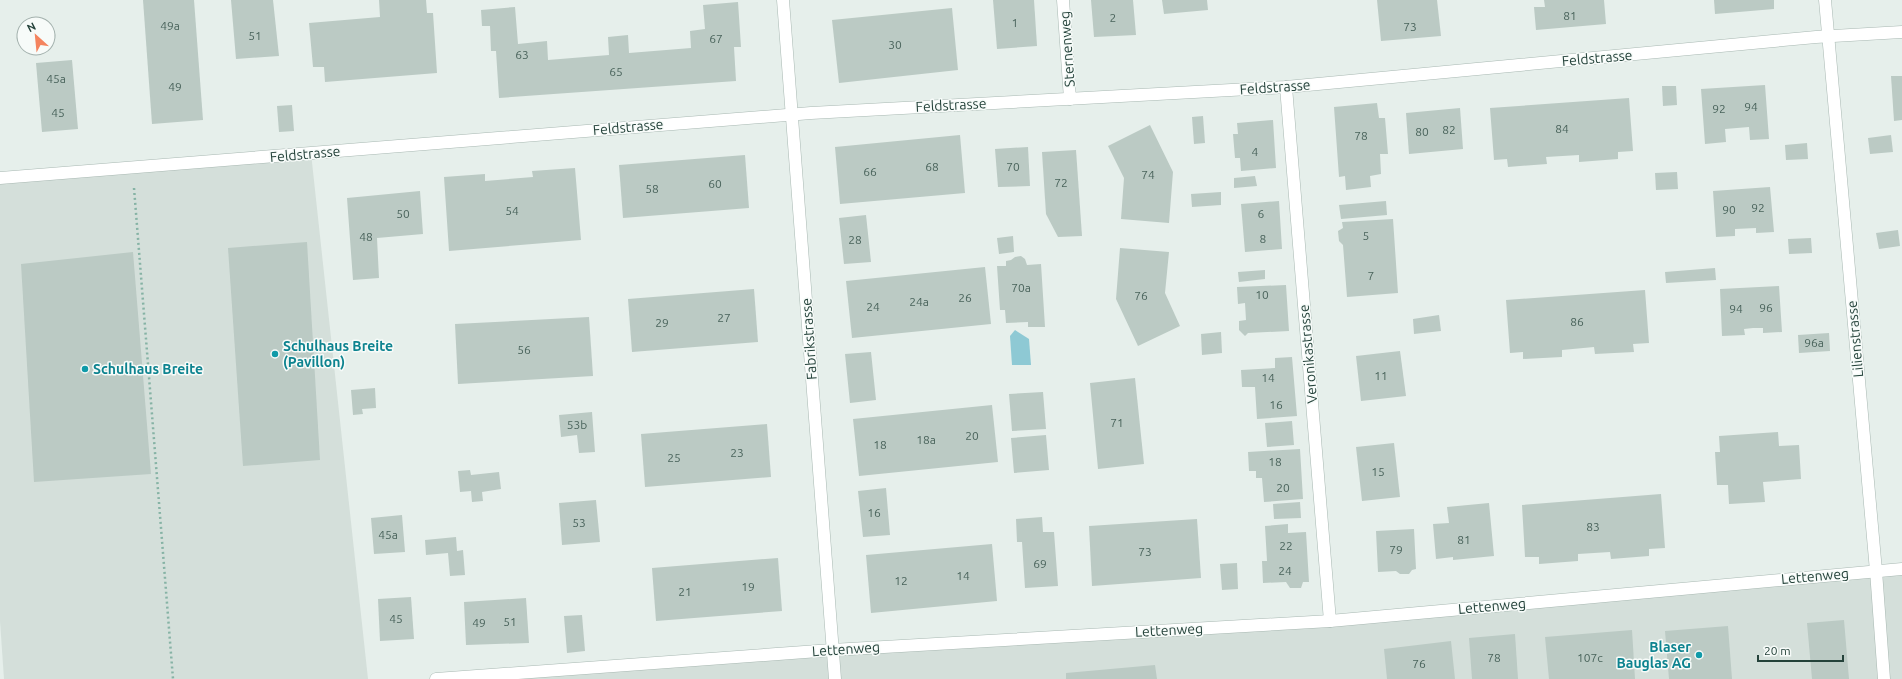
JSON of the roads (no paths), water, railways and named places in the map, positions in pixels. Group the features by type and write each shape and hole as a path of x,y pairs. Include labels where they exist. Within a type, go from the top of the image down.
{"street":[{"name":"Fabrikstrasse","path":"783,0 835,679"},
{"name":"Sternenweg","path":"1063,0 1070,99"},
{"name":"Lilienstrasse","path":"1825,0 1827,36 1876,571 1884,679"},
{"name":"Feldstrasse","path":"0,178 792,114 1286,87 1827,36 1902,32"},
{"name":"Veronikastrasse","path":"1286,87 1330,621"},
{"name":"Lettenweg","path":"436,679 832,650 1330,621 1902,569"}],"water":[{"path":"1015,330 1029,339 1031,365 1012,365 1010,336"}],"place":[{"name":"Schulhaus Breite (Pavillon)","path":"275,354"},
{"name":"Schulhaus Breite","path":"85,369"},
{"name":"Blaser Bauglas AG","path":"1699,655"}]}
